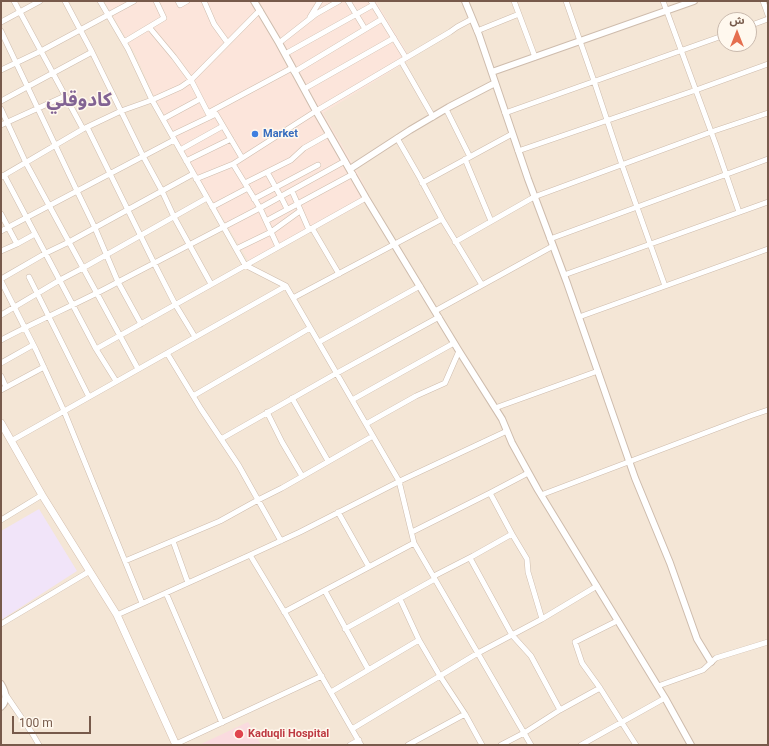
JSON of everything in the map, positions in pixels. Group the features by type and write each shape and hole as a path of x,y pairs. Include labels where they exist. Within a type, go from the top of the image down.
{"main road":[{"path":"2,428 117,615 176,744"}],"street":[{"path":"14,1 65,96 85,128 110,174 175,304 195,337"},
{"path":"1,22 40,1"},
{"path":"65,1 81,30 174,217 211,284"},
{"path":"100,1 124,42 152,100 245,265 286,286 337,373 399,481 414,543 531,745"},
{"path":"1,70 41,51 134,1"},
{"path":"178,1 180,5 187,1"},
{"path":"204,1 214,24 227,42"},
{"path":"309,19 320,1"},
{"path":"279,42 316,14 339,1"},
{"path":"348,1 365,29"},
{"path":"465,1 492,72 534,197 564,275 635,478 670,563 697,638 711,662"},
{"path":"514,1 535,57"},
{"path":"566,1 665,286"},
{"path":"663,1 740,212"},
{"path":"492,72 694,1"},
{"path":"763,1 768,15"},
{"path":"124,42 164,18 157,2"},
{"path":"285,54 356,15 372,3 406,58"},
{"path":"116,382 96,349 46,253 3,176 85,128 120,111 152,100 181,87 190,80 227,42 257,4 366,198 395,244 438,318 502,419 512,443 541,495 658,686 691,745"},
{"path":"477,30 519,14"},
{"path":"1,231 143,156 209,115 293,70 382,19"},
{"path":"196,179 233,164 316,111 472,19"},
{"path":"757,23 768,19"},
{"path":"149,27 174,57 190,80 209,115"},
{"path":"1,31 78,190 118,282 141,324"},
{"path":"304,89 394,38"},
{"path":"505,113 717,38"},
{"path":"1,101 92,52"},
{"path":"401,61 433,117"},
{"path":"518,150 768,64"},
{"path":"266,221 298,204 351,171 397,138 446,109 495,83"},
{"path":"1,124 65,96"},
{"path":"163,119 200,99"},
{"path":"1,109 26,163 138,369"},
{"path":"446,109 468,158 491,221"},
{"path":"455,242 534,197 711,132 768,113"},
{"path":"209,115 216,114 242,158"},
{"path":"180,150 223,126"},
{"path":"212,207 267,172 291,160 304,148 329,134"},
{"path":"422,182 512,134"},
{"path":"397,138 455,242 482,285"},
{"path":"186,161 231,139"},
{"path":"550,239 768,159"},
{"path":"1,340 24,327 97,294 292,191 345,161"},
{"path":"233,164 260,208 278,247"},
{"path":"254,198 318,165"},
{"path":"267,172 287,209"},
{"path":"142,603 64,410 1,280 46,253 193,174"},
{"path":"292,191 300,211 310,229 339,274"},
{"path":"1,315 60,280 207,198"},
{"path":"96,349 366,198"},
{"path":"564,275 768,202"},
{"path":"236,249 271,232 300,211"},
{"path":"1,214 17,244"},
{"path":"293,298 442,219"},
{"path":"1,251 35,234"},
{"path":"435,311 553,246"},
{"path":"579,317 768,249"},
{"path":"29,277 90,397"},
{"path":"11,441 286,286"},
{"path":"319,342 420,286"},
{"path":"221,439 292,398 438,318"},
{"path":"193,396 310,328"},
{"path":"352,400 454,343"},
{"path":"1,363 33,345"},
{"path":"366,424 416,396 445,383 459,351"},
{"path":"167,353 239,466 281,541"},
{"path":"1,390 44,367"},
{"path":"495,408 598,371"},
{"path":"1,376 6,386"},
{"path":"292,398 328,461"},
{"path":"541,495 768,410"},
{"path":"267,412 282,442 302,476"},
{"path":"117,615 281,541 399,481 507,431"},
{"path":"125,561 220,520 282,488 373,436"},
{"path":"412,532 528,472"},
{"path":"490,493 527,558 528,572 542,619"},
{"path":"1,520 42,495"},
{"path":"338,512 370,567"},
{"path":"346,628 400,599 512,534"},
{"path":"173,541 188,583"},
{"path":"284,612 414,543"},
{"path":"250,555 360,743 350,745"},
{"path":"470,558 512,635 530,656 560,710"},
{"path":"1,624 90,571"},
{"path":"352,729 478,653 542,619 597,586"},
{"path":"325,591 368,670"},
{"path":"166,593 222,723"},
{"path":"400,599 419,640 465,714 482,745"},
{"path":"617,621 575,642 582,663 600,688 636,745"},
{"path":"331,692 419,640"},
{"path":"658,686 703,670 716,658 768,642"},
{"path":"176,744 322,676"},
{"path":"1,684 6,695 39,745"},
{"path":"501,745 600,688"},
{"path":"1,707 4,704 6,695"},
{"path":"581,745 665,698"},
{"path":"410,744 465,714"}],"shaded area":[{"path":"1,1 768,1 768,745 1,745"},
{"name":"Market","path":"104,1 376,1 411,59 323,113 356,169 371,199 251,265 186,156 153,94 135,54"},
{"path":"39,509 77,571 1,620 1,531"},
{"name":"Kaduqli Hospital","path":"248,722 261,745 199,745"}],"place":[{"name":"Market","path":"255,134"},
{"name":"Kaduqli Hospital","path":"239,734"}],"district":[{"name":"كادوقلي","path":"79,101"}]}
